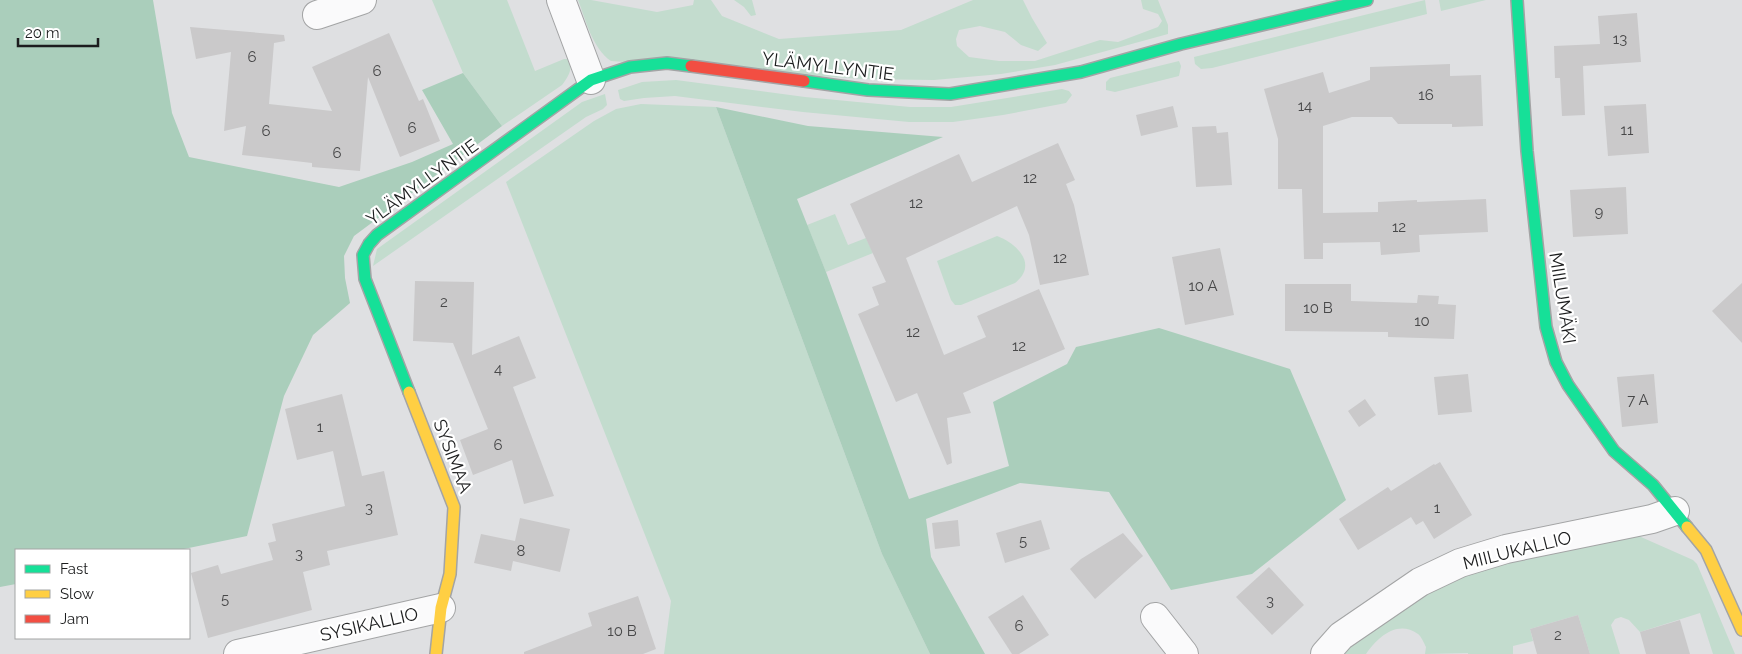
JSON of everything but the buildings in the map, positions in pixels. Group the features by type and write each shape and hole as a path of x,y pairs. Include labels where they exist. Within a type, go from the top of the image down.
{"street":[{"path":"317,15 362,0"},
{"path":"561,0 591,80"},
{"name":"YLÄMYLLYNTIE","path":"365,279 364,255 368,244 377,236 591,80 630,67 667,63 868,90 950,94 1081,72 1181,44 1367,0"},
{"name":"MIILUMÄKI","path":"1517,0 1527,151 1546,327 1556,362 1568,385 1614,451 1653,485 1706,550 1742,630"},
{"name":"SYSIMAA","path":"365,279 454,507 450,574 441,608 436,654"},
{"name":"MIILUKALLIO","path":"1325,654 1341,636 1420,582 1460,563 1506,549 1652,519 1675,511"},
{"name":"SYSIKALLIO","path":"238,654 441,608"},
{"path":"1156,616 1184,654"}],"green space":[{"path":"0,0 153,0 172,113 189,157 339,187 412,162 453,144 422,90 463,73 502,126 354,236 344,256 345,278 350,303 313,335 284,396 247,536 184,549 15,549 15,584 0,587"},
{"path":"432,0 507,0 535,71 568,59 570,62 570,72 562,85 502,126 463,73"},
{"path":"578,0 591,0 657,12 693,5 694,0 711,0 722,16 779,39 901,30 973,0 1023,0 1047,43 1038,51 1021,45 1005,32 980,26 959,30 956,39 957,46 969,57 999,61 1035,61 1100,40 1118,42 1158,27 1162,21 1158,14 1143,9 1141,0 1158,0 1168,25 1168,34 1055,65 1001,74 934,80 862,79 611,61 594,41"},
{"path":"734,0 752,0 756,15 751,16 744,7"},
{"path":"1425,0 1427,14 1212,68 1201,69 1195,64 1194,57"},
{"path":"1439,0 1486,0 1441,11"},
{"path":"1179,61 1181,66 1179,76 1115,92 1106,90 1106,82 1110,78"},
{"path":"676,80 805,97 910,107 951,107 1062,89 1069,91 1072,95 1066,103 953,122 909,122 803,112 675,96 624,101 620,99 618,90 642,82"},
{"path":"605,94 607,105 603,109 586,117 373,266 377,249 582,102"},
{"path":"641,104 716,107 882,554 930,654 664,654 671,601 506,182 594,121 616,109"},
{"path":"716,107 808,126 943,137 797,199 826,272 909,499 1009,466 993,402 1067,364 1076,347 1159,328 1290,369 1346,500 1252,574 1171,590 1109,492 1020,483 926,519 931,557 985,654 930,654 882,554"},
{"path":"835,214 848,245 866,238 873,253 826,272 807,225"},
{"path":"997,236 1012,244 1022,256 1025,262 1025,269 1022,276 1015,283 961,305 955,305 951,300 937,261"},
{"path":"1634,532 1641,537 1693,560 1697,564 1735,654 1713,654 1700,613 1640,632 1629,620 1621,617 1615,619 1611,625 1620,654 1590,654 1578,615 1530,629 1533,641 1513,646 1513,654 1425,654 1426,647 1419,635 1410,630 1403,629 1388,632 1366,654 1336,654 1427,589 1489,564"}],"traffic: fast":[{"path":"804,81 868,90 950,94 1081,72 1181,44 1367,0"},
{"path":"1517,0 1527,151 1546,327 1556,362 1568,385 1614,451 1653,485 1687,527"},
{"path":"409,392 365,279 363,255 369,244 377,235 591,80 630,67 667,63 691,66"}],"traffic: slow":[{"path":"409,392 454,507 450,574 441,608 436,654"},
{"path":"1687,527 1706,550 1742,630"}],"traffic: jam":[{"path":"691,66 804,81"}]}
